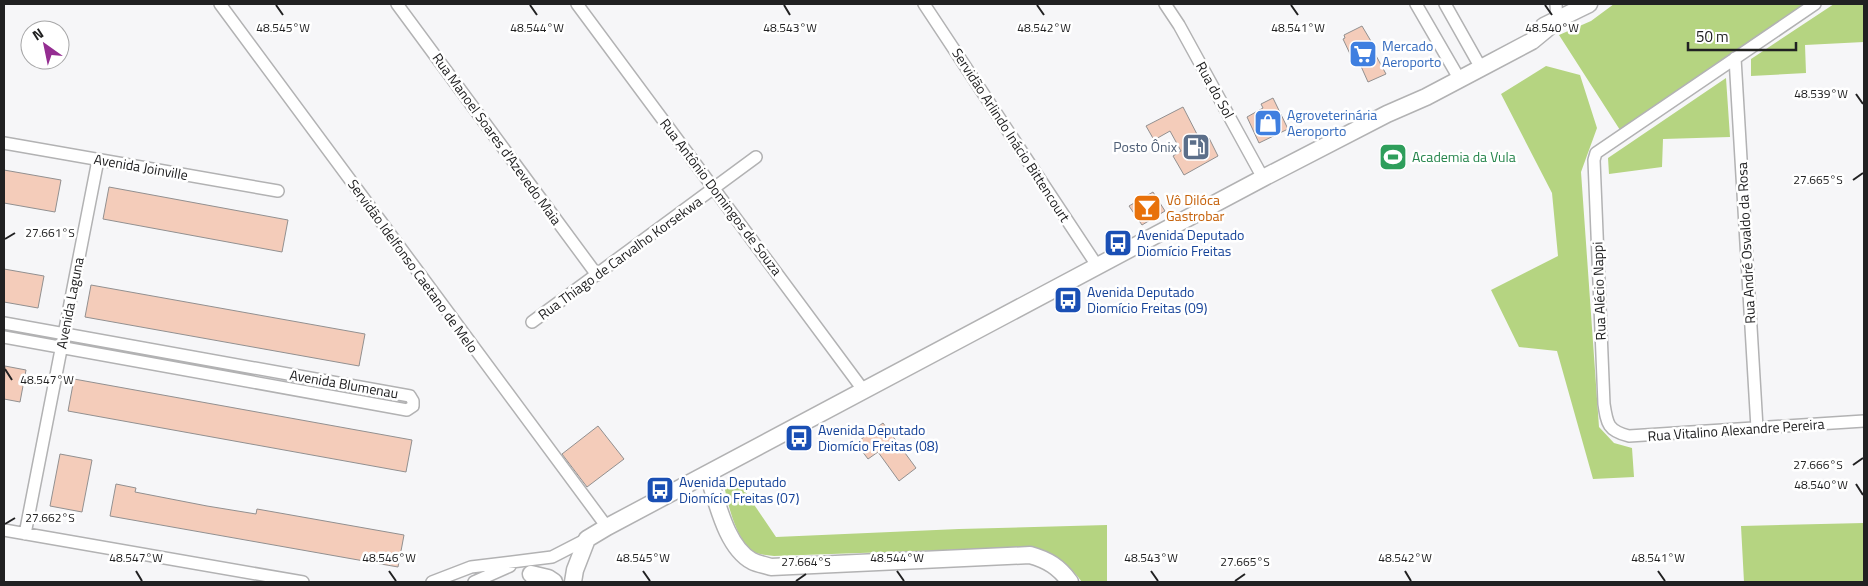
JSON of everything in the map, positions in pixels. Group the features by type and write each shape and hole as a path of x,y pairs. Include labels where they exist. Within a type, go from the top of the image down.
{"street":[{"name":"Servidão Idelfonso Caetano de Melo","path":"220,4 607,527"},
{"name":"Rua Manoel Soares d'Azevedo Maia","path":"397,4 597,275"},
{"name":"Rua Antônio Domingos de Souza","path":"577,4 864,391"},
{"name":"Servidão Arlindo Inácio Bittencourt","path":"924,4 1098,267"},
{"name":"Rua do Sol","path":"1165,4 1179,25 1263,178"},
{"path":"1416,4 1457,75"},
{"path":"1445,4 1478,64"},
{"path":"1556,4 1556,21"},
{"path":"432,582 471,567 552,557 1263,178 1387,114 1421,88 1457,75 1478,64 1524,33 1556,21 1590,4"},
{"path":"1735,58 1815,4"},
{"name":"Rua Alécio Nappi","path":"1610,428 1604,404 1594,160 1596,153 1735,58"},
{"name":"Rua André Osvaldo da Rosa","path":"1735,58 1757,428"},
{"name":"Avenida Joinville","path":"4,143 278,191"},
{"name":"Rua Thiago de Carvalho Korsekwa","path":"532,322 756,157"},
{"name":"Avenida Laguna","path":"25,534 98,160"},
{"name":"Avenida Blumenau","path":"4,323 410,396 413,406 407,410 4,337"},
{"name":"Rua Vitalino Alexandre Pereira","path":"1610,428 1623,435 1644,436 1864,421"},
{"path":"708,475 729,534 739,551 753,562 771,567 1030,555 1046,560 1054,565 1061,570 1070,582"},
{"path":"4,530 303,582"},
{"path":"573,582 575,570 587,539"},
{"path":"474,582 520,561"},
{"path":"531,574 548,578 554,582"}],"green space":[{"path":"1614,4 1805,4 1620,130 1559,35 1591,21"},
{"path":"1834,4 1864,4 1864,42 1805,45 1806,73 1751,76 1751,59"},
{"path":"1546,66 1580,75 1597,128 1581,172 1599,427 1614,443 1632,448 1634,477 1593,479 1557,351 1519,347 1491,290 1558,256 1552,193 1501,94"},
{"path":"1726,78 1730,137 1663,139 1662,167 1609,174 1608,158"},
{"path":"736,478 776,537 1107,525 1107,582 1082,582 1060,560 1032,547 774,556 759,554 748,547 743,540 730,511 724,484"},
{"path":"1864,523 1864,582 1744,582 1741,526"}],"building":[{"name":"Mercado Aeroporto","path":"1362,26 1375,48 1374,52 1386,74 1368,82 1356,55 1351,56 1343,39 1345,38 1344,35"},
{"name":"Agroveterinária Aeroporto","path":"1273,98 1288,129 1259,143 1247,117 1263,108 1261,104"},
{"name":"Posto Ônix","path":"1183,107 1201,142 1209,138 1218,156 1184,175 1173,156 1181,151 1170,131 1154,140 1146,126"},
{"path":"4,170 61,180 55,212 4,203"},
{"path":"109,187 288,220 282,252 103,219"},
{"name":"Vô Dilóca Gastrobar","path":"1153,192 1165,211 1142,225 1129,206"},
{"path":"4,269 44,276 38,308 4,302"},
{"path":"91,285 365,334 359,366 85,317"},
{"path":"5,366 26,370 20,402 4,399"},
{"path":"74,379 412,440 406,472 68,411"},
{"path":"883,423 916,468 899,481 878,452 868,459 856,443"},
{"path":"598,426 624,459 587,487 562,454"},
{"path":"60,454 92,460 82,512 50,506"},
{"path":"116,484 136,488 135,492 207,506 256,514 257,509 404,535 398,567 110,516"}],"place":[{"name":"Mercado Aeroporto","path":"1363,54"},
{"name":"Agroveterinária Aeroporto","path":"1268,123"},
{"name":"Posto Ônix","path":"1196,147"},
{"name":"Academia da Vula","path":"1393,157"},
{"name":"Vô Dilóca Gastrobar","path":"1147,208"},
{"name":"Avenida Deputado Diomício Freitas","path":"1118,243"},
{"name":"Avenida Deputado Diomício Freitas (09)","path":"1068,300"},
{"name":"Avenida Deputado Diomício Freitas (08)","path":"799,438"},
{"name":"Avenida Deputado Diomício Freitas (07)","path":"660,490"}]}
